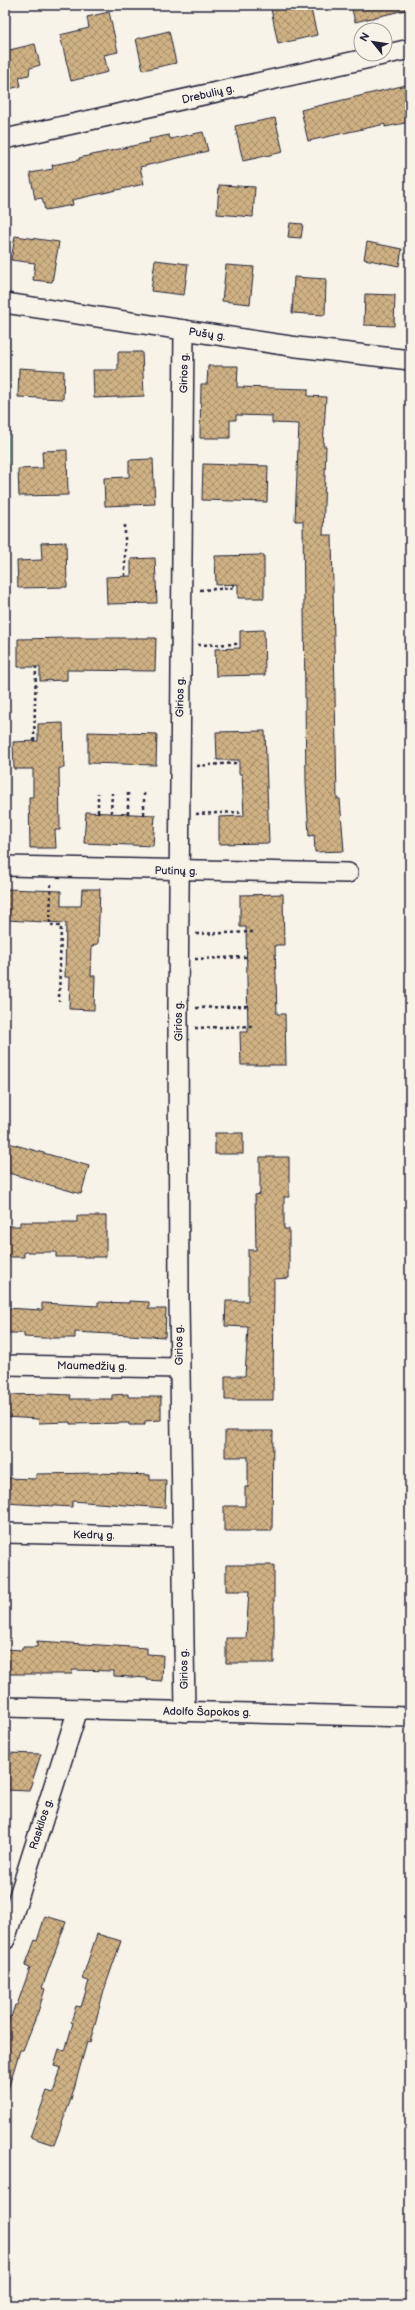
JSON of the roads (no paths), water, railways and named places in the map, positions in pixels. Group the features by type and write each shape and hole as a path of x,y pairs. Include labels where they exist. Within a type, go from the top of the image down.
{"street":[{"name":"Drebulių g.","path":"5,139 410,49"},
{"name":"Pušų g.","path":"5,303 184,330 410,360"},
{"name":"Girios g.","path":"184,330 178,871 178,1029 179,1368 185,1712"},
{"name":"Putinų g.","path":"5,866 178,871 348,873"},
{"name":"Maumedžių g.","path":"5,1365 179,1368"},
{"name":"Kedrų g.","path":"5,1532 182,1537"},
{"name":"Adolfo Šapokos g.","path":"5,1707 410,1717"},
{"name":"Raskilos g.","path":"5,1940 78,1709"}]}
